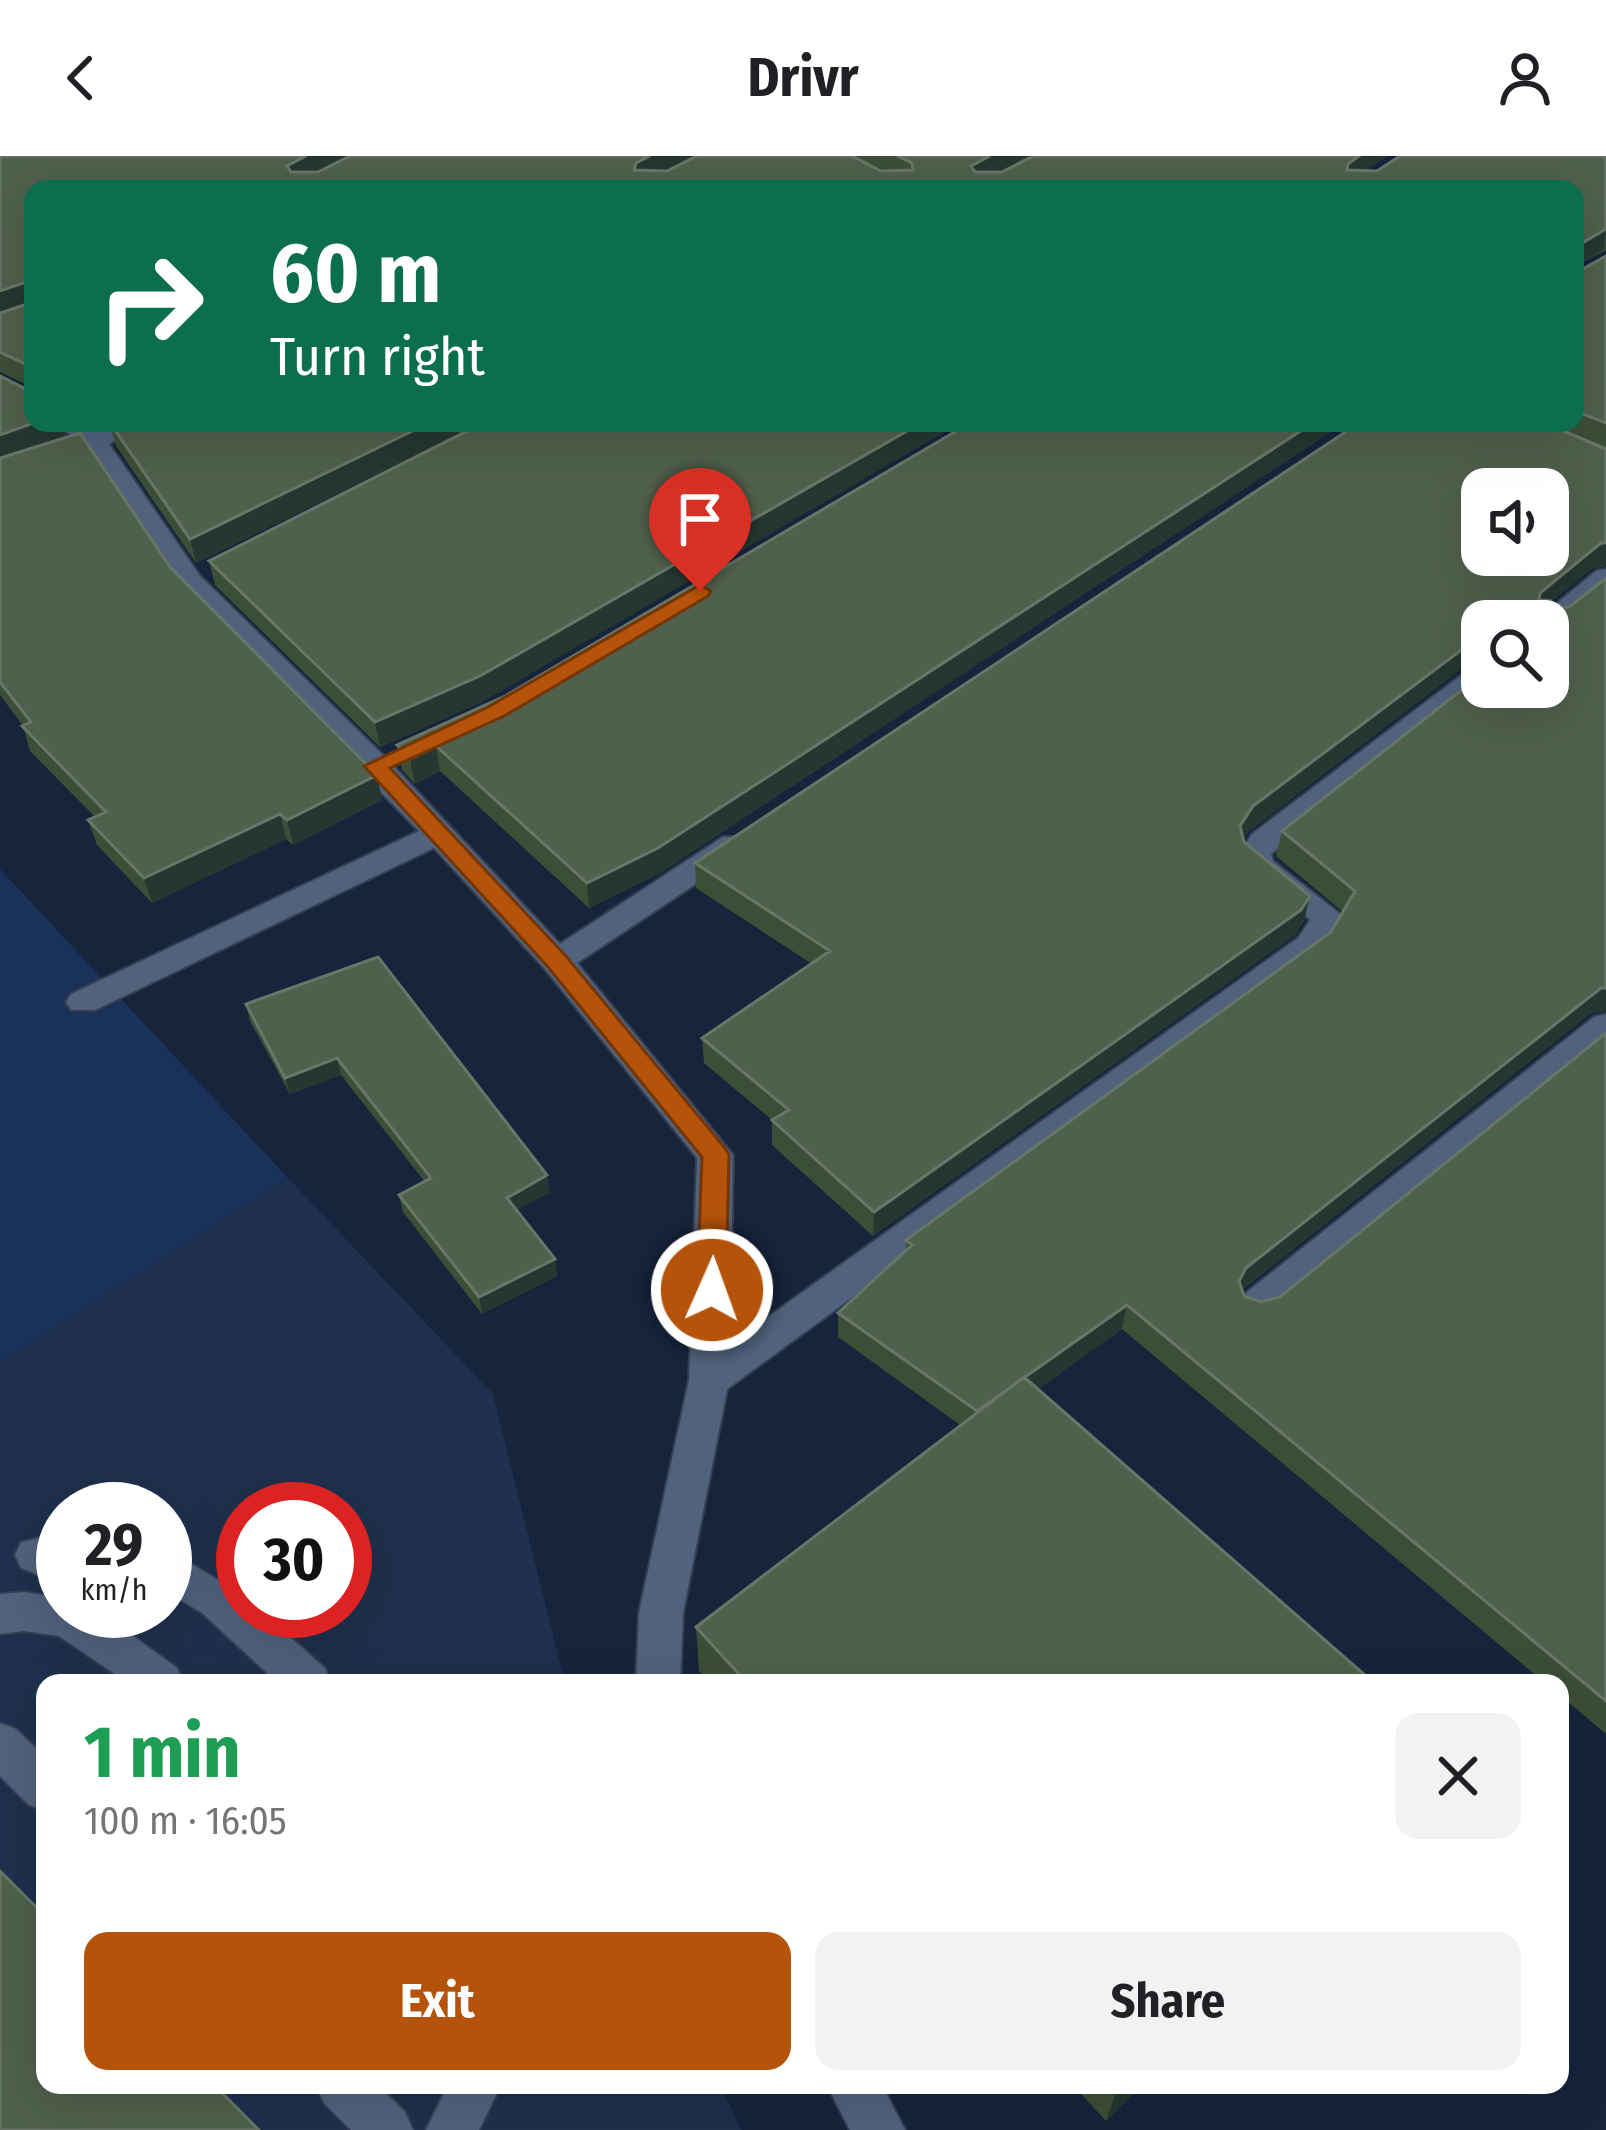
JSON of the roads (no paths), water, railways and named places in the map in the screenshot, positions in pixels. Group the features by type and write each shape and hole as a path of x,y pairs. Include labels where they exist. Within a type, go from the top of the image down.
{"street":[{"path":"80,432 94,441 201,576 386,761 438,834 556,961 716,1155 709,1380 661,1613 658,1674"},
{"path":"0,474 115,432"},
{"path":"1569,606 1606,577"},
{"path":"709,1380 1310,946 1328,917 1258,866 1255,854 1263,841 1461,689"},
{"path":"556,961 755,830"},
{"path":"83,1002 438,834"},
{"path":"1256,1307 1606,1026"},
{"path":"192,1584 217,1599 299,1674"},
{"path":"0,1614 21,1610 81,1620 150,1674"},
{"path":"0,1744 36,1780"},
{"path":"351,2094 387,2130"},
{"path":"452,2130 470,2094"},
{"path":"859,2094 879,2130"}]}
